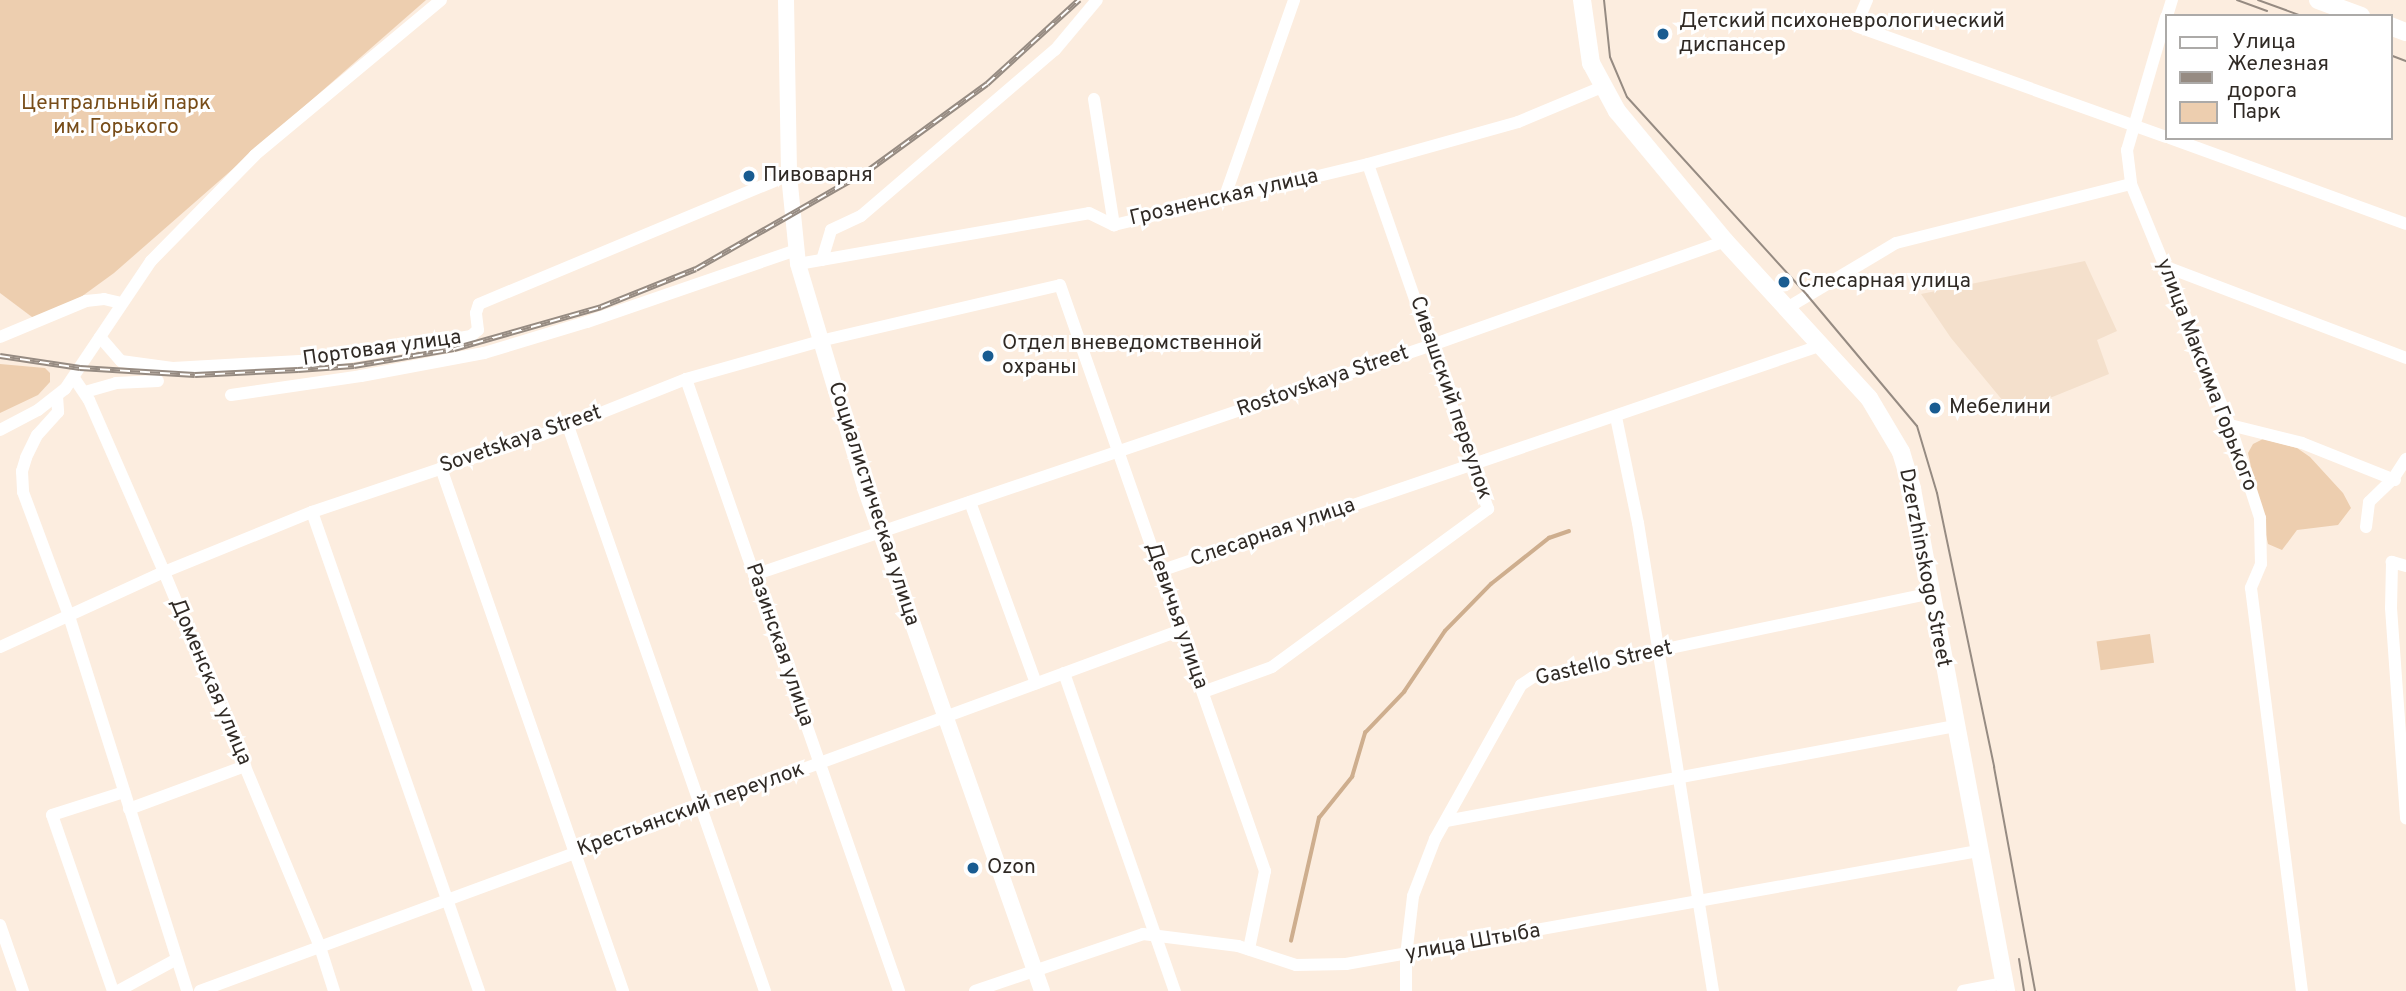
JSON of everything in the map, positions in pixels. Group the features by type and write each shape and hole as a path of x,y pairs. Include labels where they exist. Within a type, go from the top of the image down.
{"main road":[{"name":"Dzerzhinskogo Street","path":"1582,0 1587,48 1602,86 1640,140 1725,241 1869,398 1901,452 1912,489 2005,987"},
{"path":"2318,0 2356,14"}],"street":[{"path":"0,430 57,396 74,378 121,303 178,231 256,155 441,0"},
{"name":"Социалистическая улица","path":"786,0 789,175 797,257 820,341 881,532 1042,991"},
{"path":"821,260 827,235 831,230 862,216 1055,50 1097,0"},
{"path":"1224,199 1294,0"},
{"path":"1867,0 1856,26 2164,137"},
{"name":"улица Максима Горького","path":"2164,23 2127,149 2131,184 2230,425 2260,518 2261,564 2251,588 2302,991"},
{"name":"Грозненская улица","path":"797,257 821,260 1089,213 1114,225 1368,164 1518,122 1602,86"},
{"path":"1094,99 1114,225"},
{"path":"2174,140 2406,224"},
{"name":"Сивашский переулок","path":"1203,692 1272,667 1488,509 1368,164"},
{"name":"Портовая улица","path":"100,337 121,361 173,368 336,359 471,336 478,330 476,313 479,304 789,175"},
{"path":"1787,308 1896,243 2131,184"},
{"name":"Rostovskaya Street","path":"754,575 1432,345 1725,241"},
{"name":"Портовая улица","path":"231,394 361,376 484,353 797,257"},
{"path":"2164,266 2406,358"},
{"name":"Sovetskaya Street","path":"0,647 164,572 312,512 568,426 686,379 820,341 1060,285"},
{"name":"Девичья улица","path":"1060,285 1265,871 1249,949"},
{"path":"0,337 86,301 104,299 121,303"},
{"name":"Слесарная улица","path":"1160,571 1822,345"},
{"name":"Доменская улица","path":"74,378 85,392 164,572 320,947 334,991"},
{"name":"Разинская улица","path":"686,379 899,991"},
{"path":"85,392 116,383 158,381"},
{"path":"57,396 60,407 32,443 22,471 22,485 68,616 187,991"},
{"path":"1616,417 1638,523 1713,991"},
{"path":"2230,425 2302,443 2394,480"},
{"path":"568,426 765,991"},
{"path":"2366,527 2369,502 2394,480 2406,458"},
{"path":"441,468 622,991"},
{"path":"970,502 1036,683"},
{"path":"312,512 479,991"},
{"path":"2406,566 2392,562 2391,608 2406,818"},
{"name":"Gastello Street","path":"1406,991 1406,956 1413,896 1435,839 1521,685 1533,677 1930,593"},
{"name":"Крестьянский переулок","path":"200,991 1181,630"},
{"path":"1064,673 1175,991"},
{"path":"1447,821 1955,726"},
{"path":"129,809 245,766"},
{"path":"124,792 52,815 115,991 177,959"},
{"name":"улица Штыба","path":"975,991 1143,934 1249,949 1296,965 1346,964 1406,956 1978,851"},
{"path":"0,925 23,991"},
{"path":"1963,991 2005,987"}],"shaded area":[{"path":"2085,261 2117,331 2097,340 2109,374 2013,413 1951,338 1921,294"}],"green space":[{"name":"Центральный парк им. Горького","path":"0,0 426,0 114,273 81,297 36,320 0,293"},
{"path":"0,364 45,368 50,373 50,382 38,395 0,413"},
{"path":"2263,439 2297,448 2310,457 2343,493 2351,508 2338,525 2297,530 2282,550 2268,544 2248,453 2253,444"},
{"path":"2150,634 2154,663 2101,670 2097,642"}],"waterway":[{"path":"1291,941 1319,818 1352,777 1365,733 1404,692 1445,631 1491,584 1549,538 1569,531"}],"tram line":[{"path":"1604,0 1610,57 1627,97 1807,295 1917,426 1937,493 1994,767 2035,991"},
{"path":"2237,0 2267,11"},
{"path":"2258,0 2296,14"},
{"path":"2392,56 2406,61"},
{"path":"2019,959 2024,991"}],"railway":[{"path":"0,356 80,368 195,375 354,366 454,349 601,307 696,269 869,170 987,84 1079,0"}],"place":[{"name":"Детский психоневрологический диспансер","path":"1663,34"},
{"name":"Пивоварня","path":"749,176"},
{"name":"Слесарная улица","path":"1784,282"},
{"name":"Отдел вневедомственной охраны","path":"988,356"},
{"name":"Мебелини","path":"1935,408"},
{"name":"Ozon","path":"973,868"}]}
